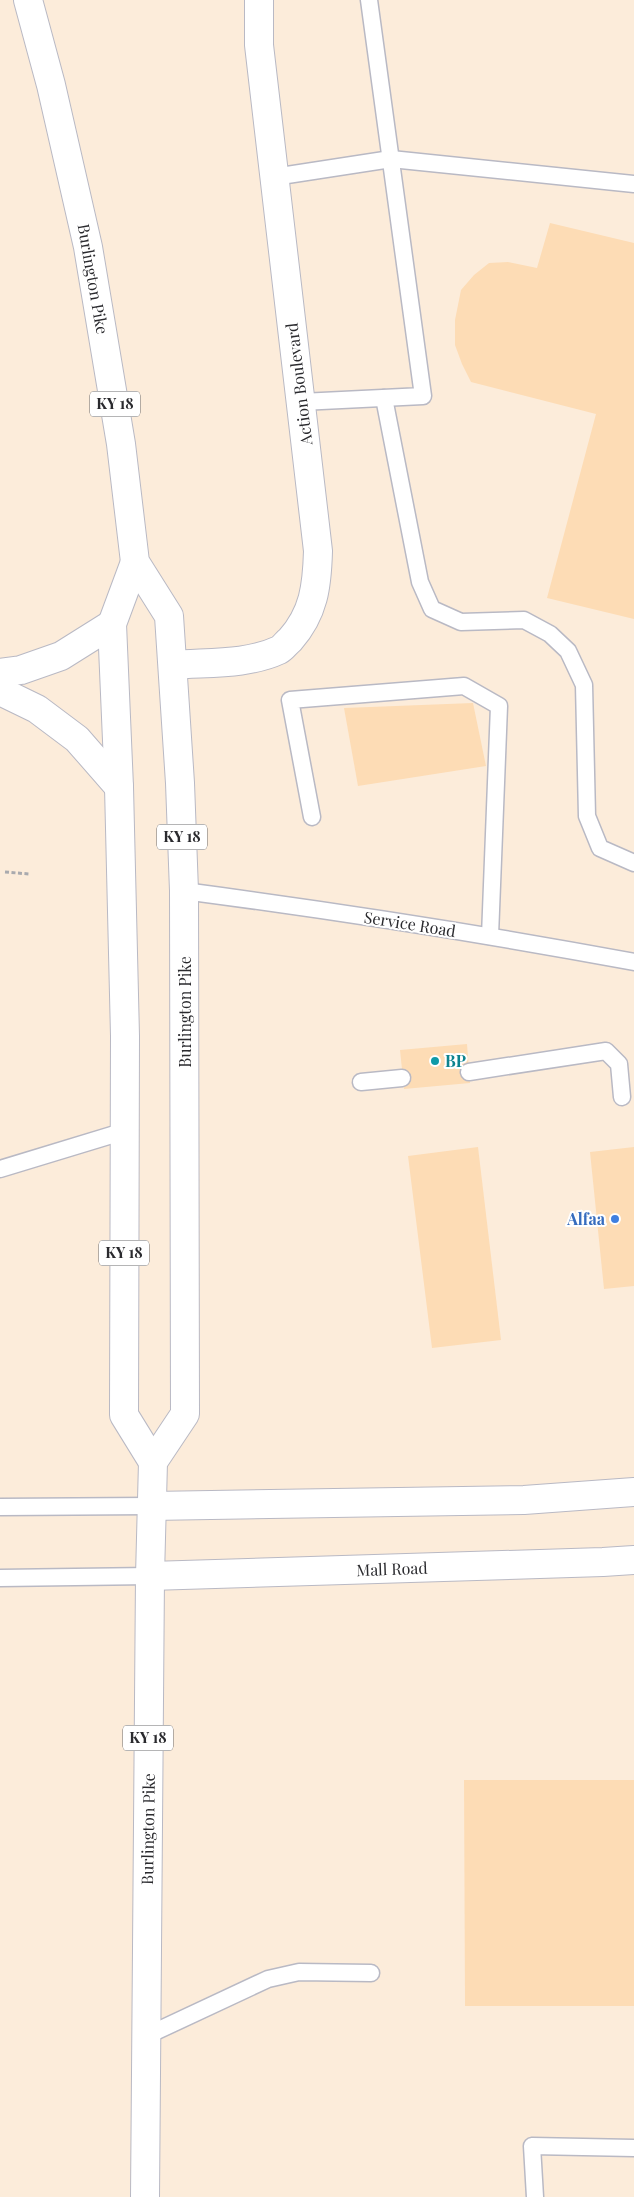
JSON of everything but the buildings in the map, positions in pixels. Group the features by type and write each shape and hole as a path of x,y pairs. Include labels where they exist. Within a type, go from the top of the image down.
{"main road":[{"name":"Burlington Pike","path":"28,0 51,85 86,240 121,444 135,562 169,616 173,665 184,891 185,1414 153,1462 150,1576 144,2197"},
{"name":"Action Boulevard","path":"173,665 254,659 281,650 298,630 310,608 317,584 318,551 259,45 259,0"},
{"name":"Burlington Pike","path":"135,562 112,624 119,787 125,1131 124,1415 153,1462"},
{"path":"0,673 21,670 61,656 112,624"},
{"path":"0,691 38,709 77,739 119,787"},
{"path":"151,1506 524,1500 634,1492"},
{"name":"Mall Road","path":"150,1576 634,1560"}],"lane":[{"path":"301,402 423,396 369,0"},
{"path":"274,177 391,159 634,184"},
{"path":"384,398 420,582 432,609 461,622 524,620 550,634 568,651 584,685 587,816 600,848 634,863"},
{"path":"312,817 290,700 464,686 500,706 490,936"},
{"name":"Service Road","path":"184,891 277,903 490,936 634,962"},
{"path":"469,1072 606,1051 619,1064 622,1097"},
{"path":"362,1082 402,1078"},
{"path":"0,1169 125,1131"},
{"path":"0,1507 151,1506"},
{"path":"0,1578 150,1576"},
{"path":"146,2036 268,1979 299,1972 371,1972"},
{"path":"535,2197 532,2146 634,2148"}],"path":[{"path":"5,872 29,874"}],"shaded area":[{"path":"0,0 634,0 634,2197 0,2197"}],"place":[{"name":"BP","path":"435,1061"},
{"name":"Alfaa","path":"615,1219"}]}
